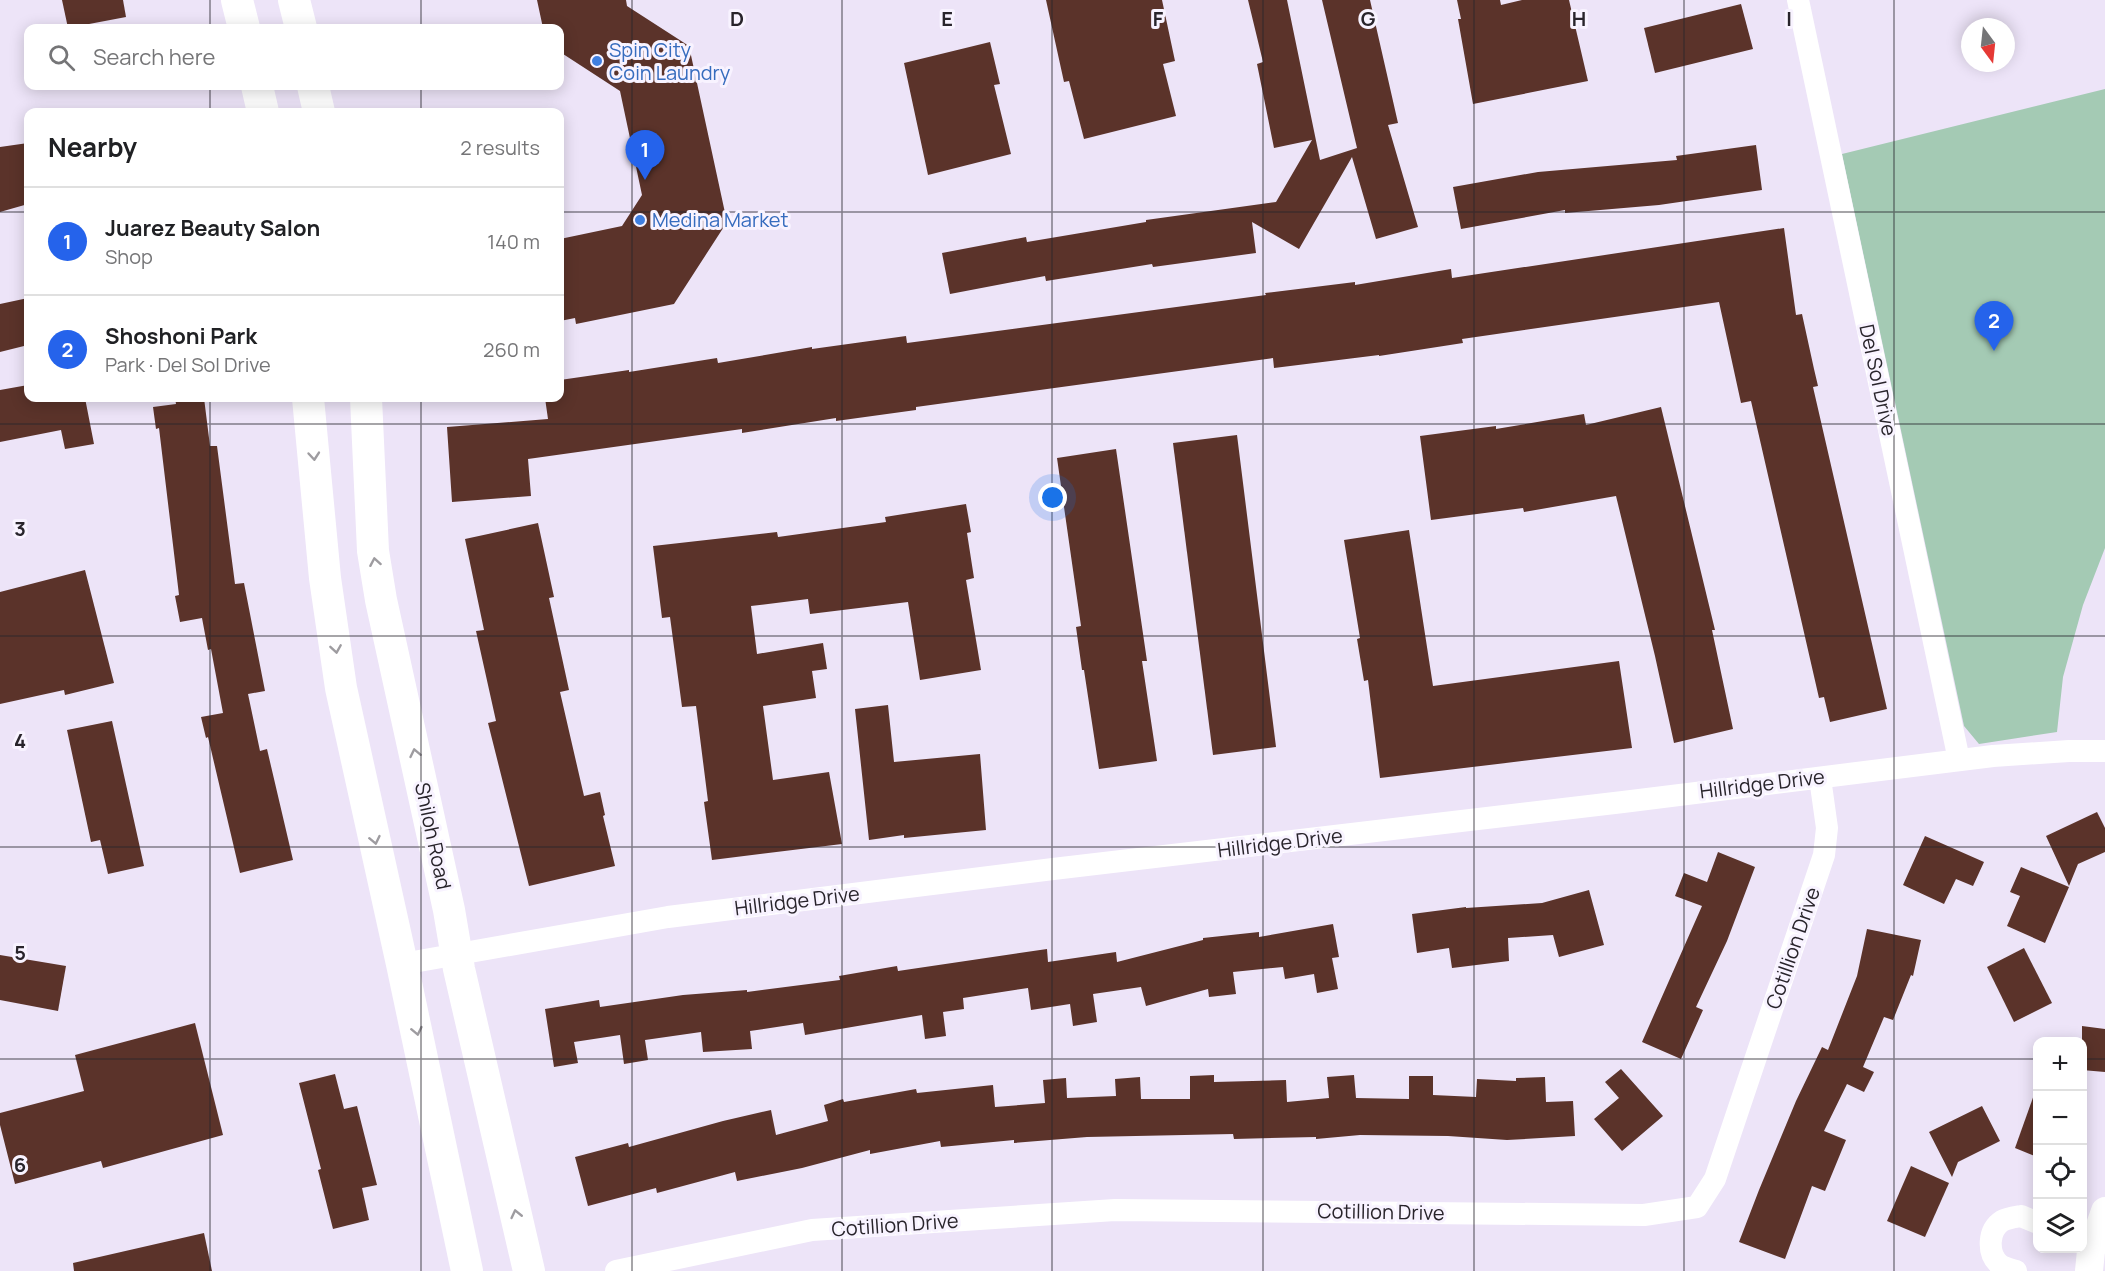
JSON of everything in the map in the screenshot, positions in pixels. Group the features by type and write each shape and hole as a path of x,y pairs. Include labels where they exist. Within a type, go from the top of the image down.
{"main road":[{"path":"237,0 243,24"},
{"path":"294,0 300,24"},
{"path":"258,90 262,108"},
{"path":"314,90 318,108"},
{"path":"308,402 325,578 341,688 467,1271"},
{"name":"Shiloh Road","path":"366,402 373,551 381,600 457,954 529,1271"}],"street":[{"name":"Del Sol Drive","path":"1798,0 1959,760"},
{"name":"Hillridge Drive","path":"402,964 668,917 1959,760 2035,752 2105,751"},
{"name":"Cotillion Drive","path":"616,1271 812,1230 1115,1210 1644,1215 1697,1207 1715,1179 1824,855 1827,828 1820,778"},
{"path":"2088,1254 2105,1211"},
{"path":"2016,1271 2001,1266 1996,1261 1991,1251 1992,1233 2002,1221 2021,1216 2033,1221"}],"green space":[{"path":"2105,89 2105,548 2083,605 2063,677 2057,732 1979,744 1964,726 1842,154"}],"building":[{"path":"62,0 123,0 126,17 89,24 67,24"},
{"path":"537,0 626,0 627,6 689,46 727,222 674,304 576,324 575,318 564,320 564,238 622,226 642,195 620,91 564,55 564,24 542,24"},
{"path":"1046,0 1162,0 1175,61 1163,64 1176,116 1084,139 1069,81 1064,82"},
{"path":"1248,0 1287,0 1320,160 1357,148 1322,0 1370,0 1398,123 1388,125 1418,227 1376,239 1352,157 1299,249 1252,222 1256,253 1153,267 1152,264 1046,281 1045,276 950,294 942,253 1026,237 1027,242 1146,222 1146,220 1276,202 1312,140 1274,148 1257,64 1263,62"},
{"path":"1457,0 1500,0 1501,5 1522,0 1569,0 1588,81 1473,104 1458,19 1461,19"},
{"path":"1741,4 1753,49 1655,73 1644,28"},
{"path":"990,42 1000,84 994,85 1011,154 928,175 904,63"},
{"path":"24,144 24,205 0,212 0,147"},
{"path":"1756,145 1762,190 1659,205 1565,213 1565,210 1461,229 1453,187 1538,172 1677,160 1676,156"},
{"path":"1784,228 1796,315 1802,314 1818,386 1813,387 1887,709 1830,722 1824,697 1819,698 1751,401 1741,403 1719,302 1462,339 1463,343 1379,356 1274,368 1273,358 916,407 916,410 836,421 836,418 742,433 742,429 528,459 531,496 452,502 447,427 548,419 546,402 564,402 564,379 717,358 718,363 812,347 812,349 906,336 907,343 1266,295 1265,293 1355,282 1355,285 1451,269 1452,278"},
{"path":"24,299 24,346 0,352 0,304"},
{"path":"24,386 24,402 86,402 94,444 65,449 61,430 0,442 0,390"},
{"path":"176,402 204,402 210,446 217,446 235,584 244,583 265,691 248,694 260,751 267,749 293,860 240,873 208,737 206,738 201,717 223,713 211,649 208,650 202,618 180,622 175,596 179,595 159,428 156,429 153,407 176,404"},
{"path":"1661,407 1715,630 1712,630 1733,729 1674,743 1616,496 1524,512 1523,508 1431,520 1420,436 1496,426 1496,429 1584,414 1586,425"},
{"path":"1237,435 1276,747 1213,755 1173,443"},
{"path":"1116,449 1147,661 1142,661 1157,761 1099,769 1076,627 1081,626 1057,458"},
{"path":"966,504 971,532 967,533 974,578 966,580 981,670 920,680 908,602 810,614 808,599 751,606 757,654 823,643 827,669 812,671 816,698 763,706 773,780 829,772 842,844 712,860 704,802 708,801 696,706 682,707 670,617 662,618 653,546 777,532 778,537 886,522 885,517"},
{"path":"538,523 554,597 549,598 569,690 560,692 584,796 600,792 605,815 603,816 615,866 529,886 488,723 496,721 476,631 484,630 465,539"},
{"path":"1409,530 1433,686 1619,661 1632,748 1380,778 1368,680 1364,681 1357,639 1360,638 1344,540"},
{"path":"85,570 114,683 65,695 64,690 0,704 0,592"},
{"path":"888,705 894,762 980,754 986,830 904,838 904,835 869,840 855,709"},
{"path":"112,721 144,866 108,874 100,840 91,842 67,730"},
{"path":"2097,812 2105,828 2105,852 2078,864 2069,886 2046,836"},
{"path":"1925,836 1984,862 1973,886 1956,879 1944,904 1903,885"},
{"path":"1718,852 1755,867 1727,941 1696,1007 1703,1010 1681,1059 1642,1042 1702,906 1675,896 1684,873 1707,882"},
{"path":"2021,867 2069,887 2045,943 2007,926 2020,896 2010,892"},
{"path":"1589,890 1604,945 1559,957 1553,935 1508,938 1509,961 1452,968 1449,948 1417,953 1412,914 1466,907 1542,903"},
{"path":"1333,924 1339,957 1332,958 1338,989 1317,993 1314,974 1285,979 1283,967 1233,972 1236,994 1209,997 1208,989 1146,1006 1141,987 1093,994 1097,1022 1073,1026 1070,1004 1031,1010 1028,988 963,998 964,1009 943,1012 946,1036 925,1039 922,1015 805,1035 803,1023 750,1031 752,1049 703,1052 701,1032 645,1040 648,1060 624,1064 620,1035 574,1042 578,1063 554,1067 545,1009 599,1000 600,1007 683,995 747,990 747,992 840,980 839,976 897,966 898,971 1047,949 1048,962 1116,952 1117,962 1203,940 1203,938 1259,932 1259,937"},
{"path":"1867,929 1921,940 1913,976 1911,975 1893,1020 1884,1017 1863,1067 1874,1072 1864,1092 1847,1084 1824,1131 1846,1140 1825,1191 1812,1186 1785,1259 1739,1242 1796,1101 1822,1047 1828,1050 1857,976"},
{"path":"2024,948 2052,1003 2014,1022 1987,967"},
{"path":"0,955 66,966 58,1011 0,1000"},
{"path":"195,1023 223,1135 103,1168 101,1161 15,1184 0,1125 0,1113 84,1091 75,1055"},
{"path":"2082,1026 2105,1029 2105,1072 2087,1070 2087,1037 2082,1037"},
{"path":"1621,1069 1663,1116 1622,1151 1594,1119 1619,1098 1605,1082"},
{"path":"335,1074 344,1109 357,1106 377,1185 362,1188 369,1220 333,1229 318,1170 321,1169 299,1083"},
{"path":"1214,1075 1214,1082 1286,1080 1287,1102 1329,1098 1327,1077 1354,1075 1356,1098 1409,1099 1409,1076 1433,1076 1433,1095 1476,1097 1477,1079 1516,1081 1516,1078 1545,1077 1546,1102 1573,1101 1575,1136 1507,1140 1448,1136 1360,1135 1316,1139 1316,1137 1234,1139 1233,1134 1087,1137 1014,1143 1014,1140 941,1147 940,1141 870,1154 870,1150 802,1168 737,1181 735,1172 657,1193 656,1188 588,1206 575,1157 628,1143 629,1147 771,1110 776,1135 828,1121 824,1105 843,1099 844,1102 916,1089 917,1093 993,1085 995,1107 1045,1103 1043,1080 1066,1078 1067,1098 1116,1096 1115,1079 1140,1077 1141,1099 1190,1099 1190,1076"},
{"path":"2033,1098 2033,1155 2015,1148"},
{"path":"1982,1106 2000,1141 1958,1162 1952,1177 1929,1132"},
{"path":"1911,1166 1949,1183 1925,1237 1887,1221"},
{"path":"204,1233 212,1271 74,1271 73,1263"}],"place":[{"name":"Spin City Coin Laundry","path":"597,61"},
{"name":"Juarez Beauty Salon","path":"645,180"},
{"name":"Medina Market","path":"640,220"},
{"name":"Shoshoni Park","path":"1994,351"}]}
